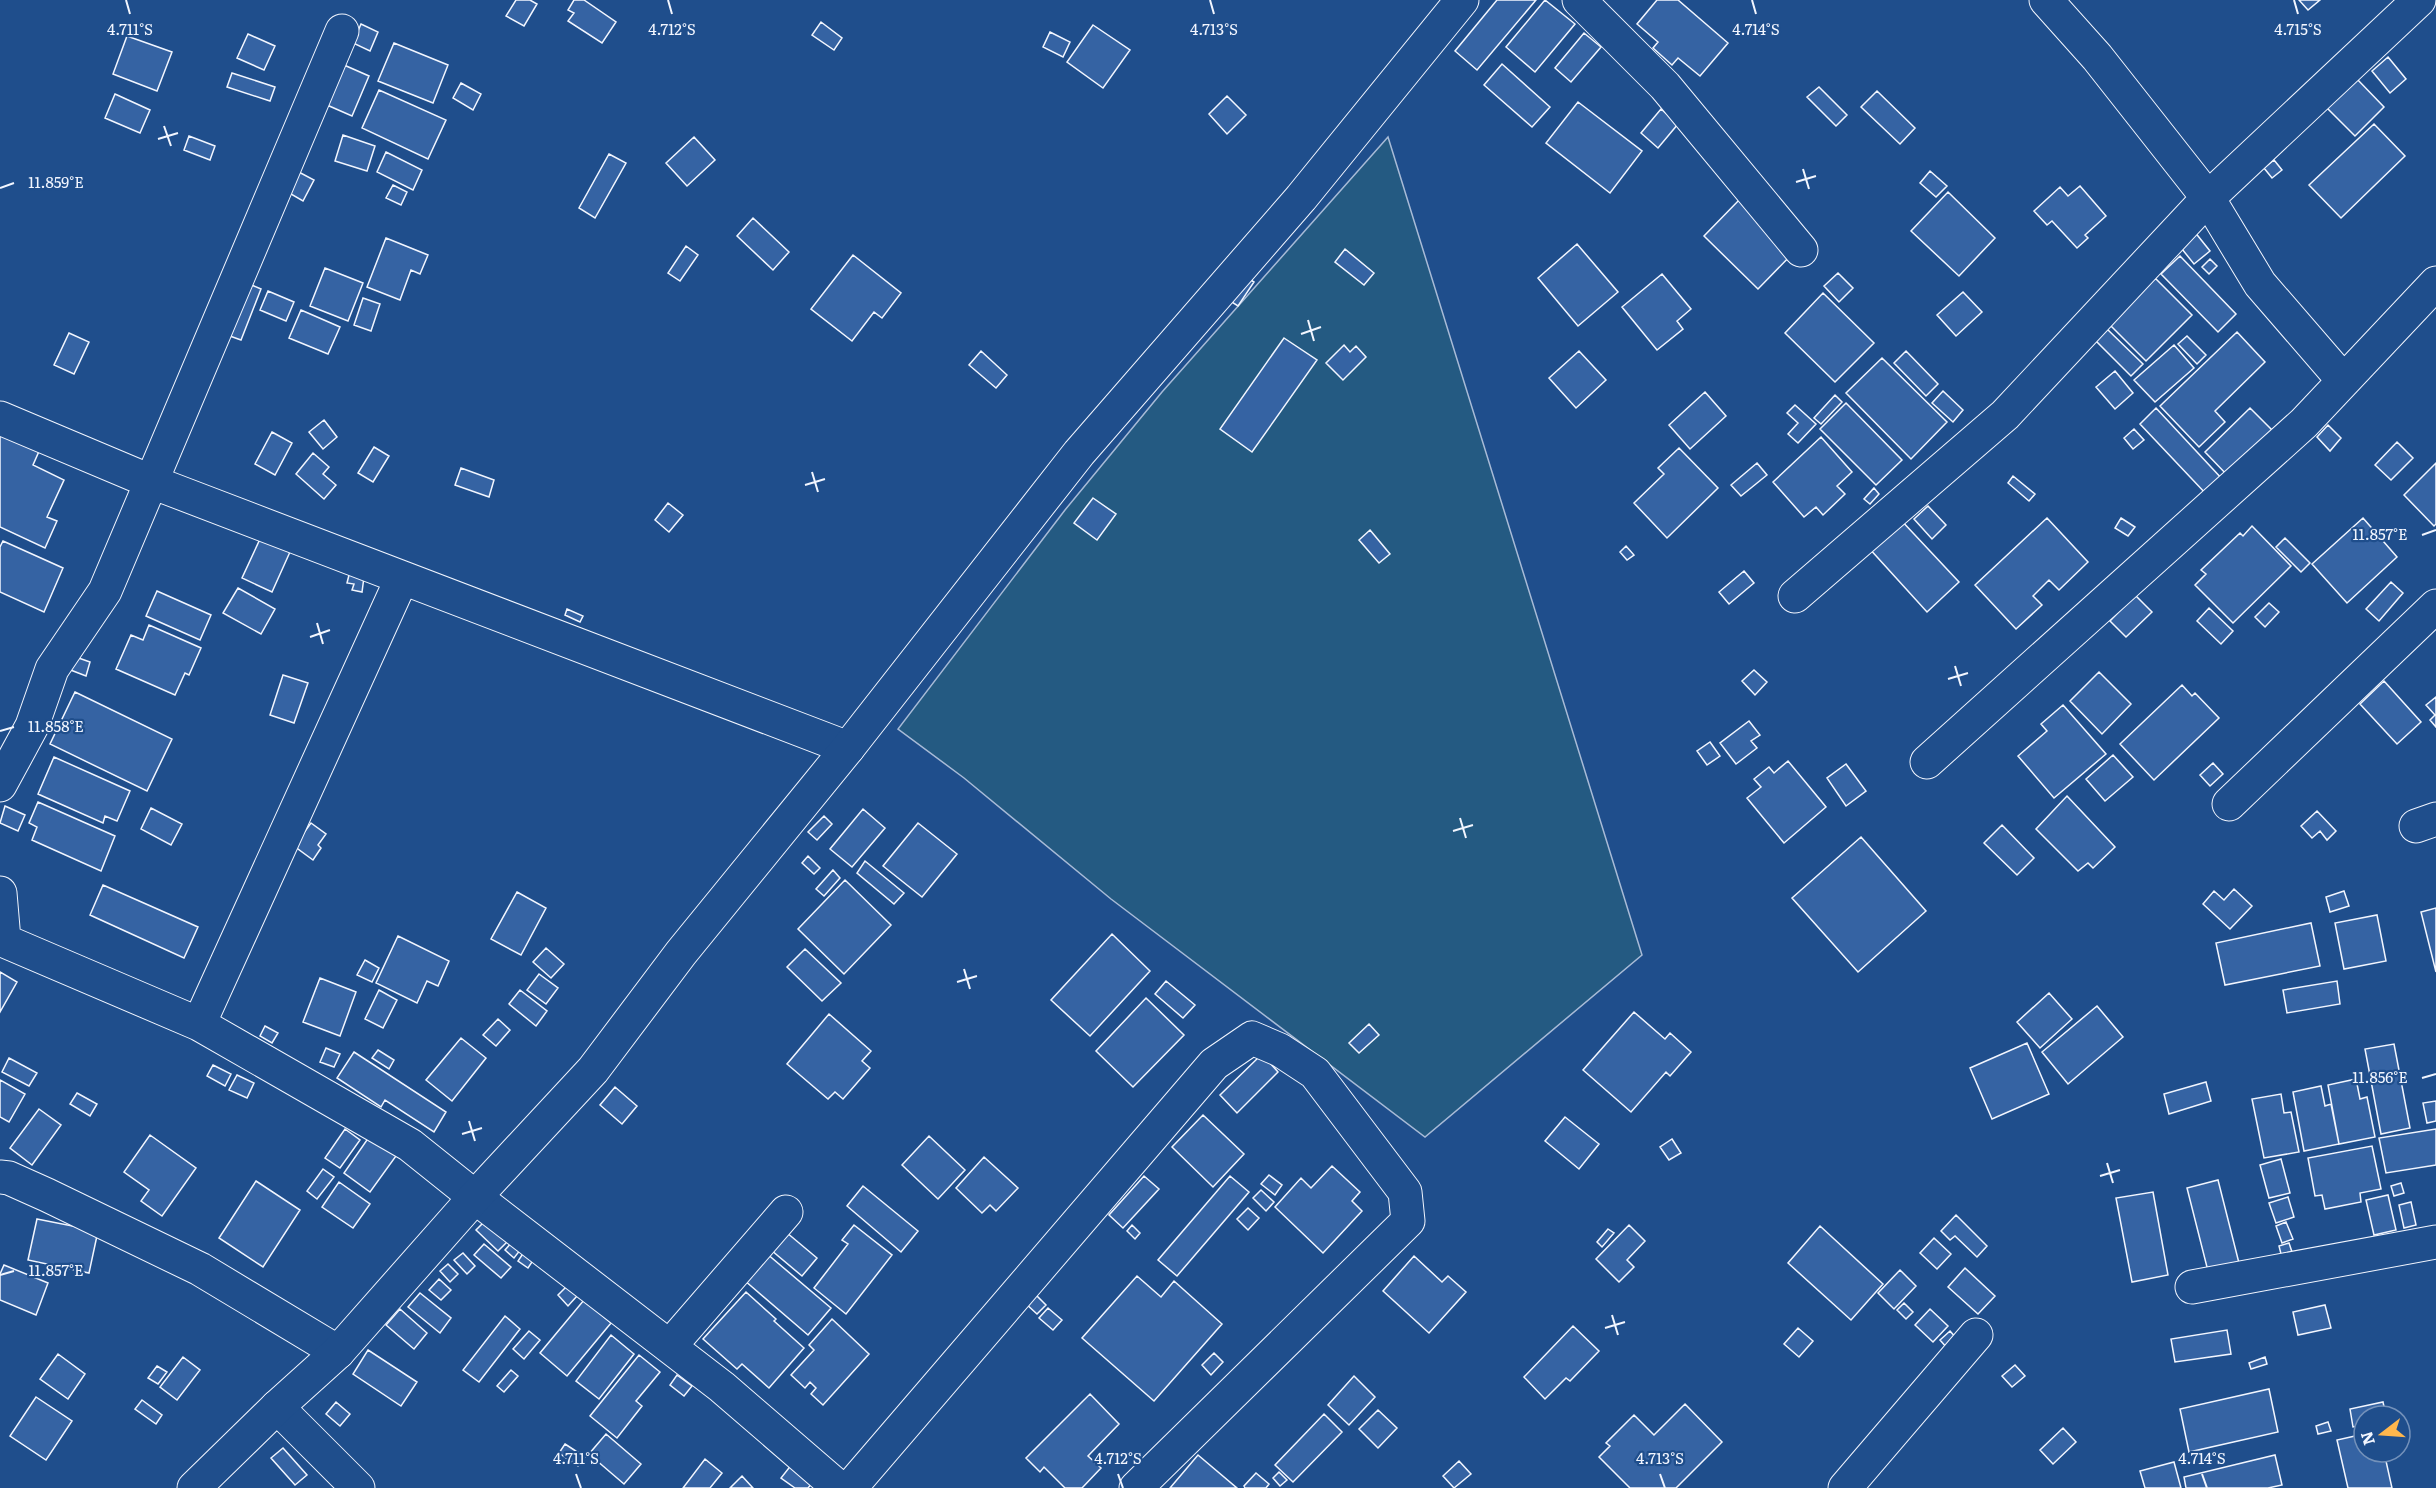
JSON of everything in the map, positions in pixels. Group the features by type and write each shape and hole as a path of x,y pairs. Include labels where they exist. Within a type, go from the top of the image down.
{"main road":[{"path":"194,1488 276,1407 338,1352 475,1197 593,1070 681,953 969,597 1079,453 1300,198 1462,0"},
{"path":"1579,0 1665,86 1801,250"},
{"path":"2046,0 2097,57 2208,198 2260,284 2343,380"},
{"path":"1795,596 2005,415 2208,198 2419,0"},
{"path":"0,785 32,726 52,669 105,591 342,31"},
{"path":"1927,762 2304,423 2436,283"},
{"path":"0,418 152,483 848,748"},
{"path":"200,1024 402,578"},
{"path":"2229,804 2436,606"},
{"path":"0,893 2,940 200,1024 410,1145 722,1387 839,1488"},
{"path":"850,1488 1214,1064 1252,1038 1280,1050 1315,1073 1405,1192 1408,1221 1136,1488"},
{"path":"0,1177 9,1178 47,1195 200,1269 338,1352"},
{"path":"670,1346 786,1212"},
{"path":"2192,1287 2436,1242"},
{"path":"1845,1488 1977,1335"},
{"path":"276,1407 358,1488"}],"shaded area":[{"path":"1388,137 1642,955 1425,1137 1111,899 964,778 898,729 1065,510 1162,392"}],"building":[{"path":"516,0 530,0 537,4 524,26 506,16"},
{"path":"574,0 584,0 616,22 602,43 568,21 574,13 568,10"},
{"path":"1497,0 1536,0 1477,70 1455,51"},
{"path":"1545,0 1575,24 1535,72 1506,47"},
{"path":"1657,0 1678,0 1728,43 1700,76 1678,58 1672,65 1653,48 1658,42 1637,24"},
{"path":"2299,0 2320,0 2308,10"},
{"path":"821,22 842,38 834,50 812,35"},
{"path":"361,24 378,32 370,51 353,43"},
{"path":"1093,25 1130,50 1103,88 1067,62"},
{"path":"1050,32 1070,42 1063,57 1043,47"},
{"path":"1584,33 1601,47 1571,82 1555,68"},
{"path":"248,34 275,46 264,70 237,58"},
{"path":"127,36 172,52 157,91 113,74"},
{"path":"394,43 448,65 433,103 378,81"},
{"path":"2388,57 2406,79 2390,93 2372,71"},
{"path":"1502,64 1550,107 1532,127 1484,85"},
{"path":"344,65 369,76 352,116 327,105"},
{"path":"232,73 275,87 270,101 227,87"},
{"path":"2356,78 2384,107 2355,136 2326,107"},
{"path":"461,83 481,94 473,110 453,98"},
{"path":"1819,87 1847,115 1836,126 1807,97"},
{"path":"379,90 446,120 428,159 362,128"},
{"path":"1877,91 1915,128 1900,144 1861,107"},
{"path":"115,94 150,110 140,133 105,118"},
{"path":"1227,96 1246,115 1227,134 1209,114"},
{"path":"1578,102 1642,151 1610,193 1546,143"},
{"path":"1661,109 1678,124 1658,148 1641,133"},
{"path":"2374,124 2405,156 2341,218 2309,185"},
{"path":"343,135 375,146 367,171 335,161"},
{"path":"189,136 215,146 210,160 184,150"},
{"path":"694,137 715,160 687,186 666,163"},
{"path":"386,152 422,170 413,190 377,172"},
{"path":"609,154 626,163 595,218 579,208"},
{"path":"2274,160 2282,170 2272,178 2264,168"},
{"path":"295,170 314,180 303,201 284,190"},
{"path":"1930,171 1947,186 1936,197 1920,183"},
{"path":"393,185 407,192 401,205 386,198"},
{"path":"2080,186 2106,216 2085,235 2088,238 2077,248 2052,221 2047,225 2034,211 2060,187 2068,196"},
{"path":"1948,192 1995,238 1959,276 1911,231"},
{"path":"1741,198 1795,251 1758,289 1704,236"},
{"path":"753,218 789,252 773,270 737,236"},
{"path":"2194,231 2210,251 2194,264 2178,244"},
{"path":"386,238 428,255 420,274 411,270 400,300 367,287"},
{"path":"1577,244 1618,292 1578,326 1538,278"},
{"path":"686,246 698,255 680,281 668,273"},
{"path":"1345,249 1374,273 1364,285 1335,262"},
{"path":"853,255 901,293 882,318 874,312 852,341 811,309"},
{"path":"2180,256 2236,314 2218,332 2161,274"},
{"path":"2210,259 2217,266 2209,274 2202,267"},
{"path":"325,268 363,283 348,321 310,306"},
{"path":"1838,273 1853,288 1839,302 1824,286"},
{"path":"1662,274 1691,309 1677,321 1683,329 1657,350 1622,307"},
{"path":"1243,275 1254,282 1238,306 1227,299"},
{"path":"2155,278 2192,315 2146,361 2110,325"},
{"path":"247,283 261,289 241,340 227,335"},
{"path":"268,291 294,302 286,321 260,310"},
{"path":"1963,292 1982,312 1956,336 1937,315"},
{"path":"1823,293 1874,343 1835,382 1785,333"},
{"path":"363,298 380,304 371,331 354,325"},
{"path":"301,310 340,327 328,354 289,338"},
{"path":"2107,329 2143,364 2131,376 2095,340"},
{"path":"2237,332 2265,362 2215,411 2225,422 2199,447 2160,406"},
{"path":"69,333 89,342 74,374 54,365"},
{"path":"2187,336 2206,355 2197,364 2178,344"},
{"path":"1284,338 1317,360 1252,452 1220,429"},
{"path":"1344,345 1350,352 1356,346 1366,357 1343,380 1326,363"},
{"path":"2174,345 2194,368 2155,402 2134,380"},
{"path":"981,351 1007,375 996,388 969,365"},
{"path":"1579,351 1606,380 1576,408 1549,378"},
{"path":"1906,351 1938,384 1926,396 1894,363"},
{"path":"1882,358 1947,422 1911,459 1846,393"},
{"path":"2115,371 2133,393 2115,409 2096,387"},
{"path":"1943,391 1963,410 1953,422 1932,403"},
{"path":"1705,392 1726,416 1690,449 1669,425"},
{"path":"1835,395 1842,402 1821,424 1814,418"},
{"path":"1846,403 1902,460 1876,485 1820,429"},
{"path":"1795,405 1816,424 1798,443 1788,434 1798,423 1787,413"},
{"path":"2156,408 2224,481 2208,496 2140,424"},
{"path":"2250,408 2274,432 2229,477 2205,452"},
{"path":"324,420 337,437 323,449 309,432"},
{"path":"2328,425 2341,438 2330,451 2317,437"},
{"path":"0,429 40,449 33,465 64,480 47,517 57,521 45,548 0,527"},
{"path":"2134,429 2144,440 2133,449 2124,438"},
{"path":"272,432 292,443 275,475 255,464"},
{"path":"1821,437 1852,472 1837,486 1845,494 1823,515 1816,507 1804,517 1773,482"},
{"path":"2397,442 2413,458 2391,480 2375,465"},
{"path":"374,447 389,456 373,482 358,473"},
{"path":"1679,448 1718,488 1667,538 1634,503 1664,474 1658,468"},
{"path":"313,453 329,467 323,474 336,485 324,499 296,474"},
{"path":"1757,463 1767,475 1741,496 1731,485"},
{"path":"2436,463 2436,524 2434,526 2404,495"},
{"path":"461,468 494,480 489,497 455,485"},
{"path":"2013,476 2035,494 2029,501 2008,483"},
{"path":"1874,488 1879,494 1870,504 1864,499"},
{"path":"1093,498 1116,514 1097,540 1074,523"},
{"path":"668,503 683,515 669,532 655,520"},
{"path":"1928,506 1946,525 1932,539 1914,519"},
{"path":"1899,518 1959,582 1927,612 1868,547"},
{"path":"2047,518 2088,562 2059,590 2049,580 2033,596 2042,605 2016,629 1975,585"},
{"path":"2121,518 2135,527 2128,536 2115,528"},
{"path":"2363,518 2397,557 2347,603 2312,564"},
{"path":"2252,526 2291,566 2233,623 2195,585 2206,574 2201,570 2240,533 2243,536"},
{"path":"1370,530 1390,554 1379,563 1359,540"},
{"path":"2285,538 2310,563 2301,572 2276,547"},
{"path":"260,539 290,552 272,592 242,578"},
{"path":"3,541 63,568 44,612 0,592 0,547"},
{"path":"1626,546 1634,555 1627,560 1620,552"},
{"path":"1744,571 1754,583 1729,604 1719,592"},
{"path":"349,575 364,577 362,592 352,590 354,584 347,583"},
{"path":"2391,582 2403,593 2379,621 2366,609"},
{"path":"238,588 275,609 261,634 223,613"},
{"path":"157,591 211,615 200,640 146,616"},
{"path":"2135,595 2152,612 2126,637 2110,621"},
{"path":"2269,603 2279,612 2265,627 2255,617"},
{"path":"2209,608 2233,631 2221,644 2197,621"},
{"path":"567,609 583,616 580,622 565,615"},
{"path":"149,625 201,648 189,675 185,673 175,695 116,669 131,635 143,640"},
{"path":"73,656 90,662 86,676 68,669"},
{"path":"1754,670 1767,682 1755,695 1742,681"},
{"path":"2099,672 2131,704 2102,734 2070,701"},
{"path":"283,675 308,683 294,723 270,715"},
{"path":"2384,681 2421,722 2397,744 2360,704"},
{"path":"2182,685 2192,696 2195,693 2219,718 2154,780 2120,744"},
{"path":"75,692 172,739 147,791 50,744"},
{"path":"2436,697 2436,727 2430,720 2435,715 2426,705"},
{"path":"2063,705 2106,754 2054,798 2018,756 2047,731 2041,724"},
{"path":"1749,721 1760,735 1751,741 1757,748 1736,764 1720,743"},
{"path":"1710,742 1720,756 1707,765 1697,751"},
{"path":"2113,755 2133,777 2105,801 2086,779"},
{"path":"54,757 130,791 117,821 105,816 103,823 38,794"},
{"path":"1788,761 1826,807 1784,843 1747,798 1761,787 1754,779 1769,767 1774,773"},
{"path":"2213,763 2223,774 2210,786 2200,775"},
{"path":"1846,764 1866,791 1846,806 1827,778"},
{"path":"2067,796 2115,847 2093,868 2088,863 2078,871 2036,829"},
{"path":"38,802 115,836 101,871 32,840 37,827 29,823"},
{"path":"5,806 25,815 18,831 0,823"},
{"path":"151,808 182,824 171,845 141,829"},
{"path":"863,809 885,828 852,867 830,849"},
{"path":"2317,811 2336,831 2327,840 2320,831 2312,838 2301,826"},
{"path":"824,816 832,824 817,840 808,832"},
{"path":"311,823 326,834 318,845 321,848 313,860 294,846"},
{"path":"918,823 957,854 922,897 883,866"},
{"path":"2002,825 2034,858 2017,875 1984,843"},
{"path":"1861,837 1926,911 1858,972 1792,898"},
{"path":"808,856 820,868 814,874 802,863"},
{"path":"865,861 904,893 894,904 857,873"},
{"path":"833,870 840,878 824,896 816,889"},
{"path":"845,880 891,925 844,974 798,929"},
{"path":"103,885 198,927 184,958 90,915"},
{"path":"2234,889 2252,906 2230,929 2203,904 2214,891 2224,900"},
{"path":"2344,891 2349,906 2330,912 2326,897"},
{"path":"517,892 546,908 521,955 491,939"},
{"path":"2436,908 2436,972 2421,912"},
{"path":"2377,915 2386,961 2344,969 2335,923"},
{"path":"2311,923 2320,966 2225,985 2216,943"},
{"path":"1112,934 1150,971 1090,1036 1051,1000"},
{"path":"398,936 449,961 438,986 427,981 417,1003 376,983"},
{"path":"546,948 564,964 551,978 533,962"},
{"path":"805,949 841,983 822,1001 787,967"},
{"path":"365,960 379,968 372,982 357,975"},
{"path":"0,972 17,982 0,1012"},
{"path":"539,974 558,988 546,1004 527,990"},
{"path":"320,978 356,992 340,1036 303,1022"},
{"path":"1166,981 1195,1005 1183,1018 1155,994"},
{"path":"2337,981 2340,1004 2287,1013 2283,990"},
{"path":"379,990 397,1000 383,1028 365,1019"},
{"path":"520,990 547,1011 536,1026 509,1004"},
{"path":"2049,993 2072,1019 2040,1048 2017,1022"},
{"path":"1146,998 1184,1035 1133,1087 1096,1051"},
{"path":"2097,1006 2123,1037 2068,1084 2042,1052"},
{"path":"1634,1012 1665,1039 1670,1033 1691,1052 1670,1076 1666,1072 1631,1112 1583,1070"},
{"path":"829,1014 871,1051 862,1061 870,1068 843,1099 835,1092 828,1099 787,1064"},
{"path":"498,1019 510,1030 496,1046 483,1035"},
{"path":"1369,1024 1379,1035 1359,1053 1349,1043"},
{"path":"265,1026 278,1033 272,1043 260,1036"},
{"path":"461,1038 486,1058 452,1101 426,1080"},
{"path":"2027,1043 2049,1094 1992,1119 1970,1068"},
{"path":"2394,1044 2410,1128 2381,1134 2365,1049"},
{"path":"326,1048 340,1054 334,1067 320,1062"},
{"path":"378,1050 394,1060 389,1069 372,1058"},
{"path":"354,1052 446,1112 434,1132 385,1100 381,1107 337,1078"},
{"path":"1262,1054 1278,1072 1237,1113 1220,1095"},
{"path":"9,1058 37,1073 29,1086 2,1072"},
{"path":"213,1065 231,1074 225,1086 207,1076"},
{"path":"237,1075 254,1083 247,1098 229,1090"},
{"path":"2356,1079 2360,1099 2367,1097 2375,1137 2339,1144 2328,1085"},
{"path":"0,1080 25,1094 9,1122 0,1117"},
{"path":"2206,1082 2211,1101 2169,1114 2164,1094"},
{"path":"2321,1086 2325,1106 2331,1104 2339,1144 2304,1151 2293,1092"},
{"path":"615,1087 637,1106 622,1124 600,1105"},
{"path":"77,1093 97,1104 90,1116 70,1104"},
{"path":"2281,1094 2284,1113 2291,1112 2299,1152 2264,1158 2252,1099"},
{"path":"2436,1101 2436,1121 2427,1123 2423,1103"},
{"path":"39,1109 61,1125 32,1165 10,1148"},
{"path":"1203,1115 1244,1154 1213,1187 1172,1147"},
{"path":"1565,1117 1599,1144 1579,1169 1545,1141"},
{"path":"345,1129 360,1140 340,1168 325,1158"},
{"path":"2436,1129 2436,1165 2386,1173 2379,1138"},
{"path":"150,1135 196,1168 162,1216 141,1201 149,1190 124,1172"},
{"path":"929,1136 965,1170 938,1199 902,1165"},
{"path":"369,1137 396,1156 370,1192 344,1173"},
{"path":"1672,1139 1681,1153 1669,1160 1660,1147"},
{"path":"2372,1146 2381,1189 2360,1193 2361,1202 2325,1209 2322,1195 2315,1196 2308,1158"},
{"path":"984,1157 1018,1188 996,1211 990,1205 982,1213 956,1188"},
{"path":"2281,1159 2290,1193 2269,1198 2260,1165"},
{"path":"1332,1166 1360,1192 1352,1201 1362,1211 1323,1253 1275,1207 1301,1178 1311,1188"},
{"path":"323,1169 334,1177 317,1199 307,1191"},
{"path":"1269,1175 1282,1185 1275,1195 1261,1184"},
{"path":"1144,1176 1159,1189 1123,1228 1109,1215"},
{"path":"1230,1176 1249,1192 1177,1276 1158,1260"},
{"path":"2218,1180 2240,1267 2209,1275 2187,1188"},
{"path":"256,1181 300,1210 263,1267 219,1238"},
{"path":"339,1182 370,1204 353,1228 322,1207"},
{"path":"2401,1183 2404,1193 2394,1196 2391,1186"},
{"path":"863,1186 918,1231 901,1252 847,1206"},
{"path":"1261,1190 1274,1202 1266,1211 1253,1198"},
{"path":"2153,1192 2168,1275 2132,1282 2116,1198"},
{"path":"2388,1195 2396,1230 2374,1235 2366,1200"},
{"path":"2288,1197 2294,1217 2276,1223 2269,1203"},
{"path":"2411,1202 2416,1225 2404,1228 2399,1205"},
{"path":"1248,1208 1259,1218 1248,1230 1237,1219"},
{"path":"1956,1215 1987,1246 1977,1257 1955,1236 1950,1240 1941,1231"},
{"path":"488,1218 510,1239 498,1251 476,1230"},
{"path":"37,1219 98,1231 89,1273 28,1260"},
{"path":"2286,1222 2293,1239 2282,1243 2276,1226"},
{"path":"854,1225 892,1255 846,1314 814,1288 848,1244 842,1240"},
{"path":"1132,1225 1140,1233 1135,1239 1127,1231"},
{"path":"1629,1225 1645,1241 1627,1260 1634,1267 1619,1282 1596,1259"},
{"path":"1820,1226 1883,1284 1851,1320 1788,1263"},
{"path":"780,1227 817,1258 802,1276 765,1245"},
{"path":"1608,1229 1614,1233 1602,1247 1597,1242"},
{"path":"1934,1238 1951,1254 1937,1269 1920,1253"},
{"path":"512,1242 521,1249 514,1258 505,1250"},
{"path":"2289,1243 2292,1252 2281,1254 2279,1246"},
{"path":"484,1244 511,1267 501,1278 474,1255"},
{"path":"524,1252 534,1259 528,1268 518,1261"},
{"path":"463,1253 475,1266 467,1274 454,1260"},
{"path":"766,1253 831,1308 808,1335 744,1280"},
{"path":"1414,1256 1442,1282 1448,1276 1466,1292 1429,1333 1383,1291"},
{"path":"448,1264 458,1274 450,1282 440,1271"},
{"path":"4,1265 48,1283 36,1315 0,1300 0,1274"},
{"path":"1965,1268 1995,1296 1978,1314 1948,1287"},
{"path":"1900,1270 1916,1286 1894,1309 1878,1293"},
{"path":"1137,1276 1161,1297 1174,1281 1222,1324 1154,1401 1082,1338"},
{"path":"439,1279 451,1290 441,1300 429,1290"},
{"path":"567,1286 577,1296 568,1306 558,1295"},
{"path":"746,1292 804,1348 769,1388 742,1364 737,1369 703,1339"},
{"path":"1033,1292 1046,1305 1037,1314 1024,1302"},
{"path":"420,1293 451,1318 440,1333 408,1307"},
{"path":"584,1300 611,1323 567,1376 540,1353"},
{"path":"1904,1303 1913,1312 1906,1319 1897,1310"},
{"path":"2325,1305 2331,1328 2298,1335 2293,1312"},
{"path":"1048,1308 1062,1320 1053,1330 1039,1318"},
{"path":"400,1309 427,1333 414,1349 386,1325"},
{"path":"1930,1309 1948,1326 1933,1342 1915,1325"},
{"path":"505,1316 520,1329 479,1382 463,1370"},
{"path":"832,1319 869,1354 823,1405 811,1394 816,1388 810,1382 805,1388 791,1375 814,1350 809,1345"},
{"path":"1573,1326 1599,1351 1570,1381 1566,1378 1545,1399 1524,1377"},
{"path":"1798,1328 1813,1341 1799,1357 1784,1344"},
{"path":"2227,1330 2231,1354 2175,1362 2171,1339"},
{"path":"529,1331 540,1340 524,1359 513,1349"},
{"path":"1950,1331 1957,1339 1947,1348 1940,1340"},
{"path":"611,1335 634,1354 599,1399 576,1381"},
{"path":"368,1350 417,1382 401,1406 353,1374"},
{"path":"1214,1353 1223,1362 1211,1375 1202,1365"},
{"path":"58,1354 85,1374 68,1399 40,1379"},
{"path":"639,1355 660,1372 636,1401 642,1406 617,1438 590,1416"},
{"path":"183,1357 200,1370 177,1400 160,1387"},
{"path":"2265,1357 2267,1364 2251,1369 2249,1363"},
{"path":"2015,1365 2025,1376 2012,1387 2002,1376"},
{"path":"157,1366 167,1372 158,1384 148,1378"},
{"path":"511,1370 518,1376 504,1392 497,1386"},
{"path":"677,1375 692,1386 684,1396 670,1385"},
{"path":"1354,1376 1375,1397 1349,1425 1328,1405"},
{"path":"2269,1389 2278,1432 2189,1452 2180,1409"},
{"path":"1090,1394 1119,1424 1088,1456 1101,1468 1082,1488 1065,1488 1044,1467 1040,1472 1026,1458"},
{"path":"36,1397 72,1421 46,1460 10,1436"},
{"path":"142,1400 162,1415 156,1424 135,1409"},
{"path":"336,1402 350,1414 340,1426 326,1414"},
{"path":"1685,1404 1722,1442 1676,1488 1630,1488 1599,1457 1610,1446 1606,1443 1634,1415 1654,1435"},
{"path":"1378,1410 1397,1428 1378,1448 1359,1429"},
{"path":"1324,1414 1342,1432 1293,1482 1275,1465"},
{"path":"2328,1422 2331,1431 2318,1434 2316,1426"},
{"path":"2063,1428 2076,1442 2053,1464 2040,1450"},
{"path":"606,1434 641,1464 624,1484 589,1454"},
{"path":"2352,1437 2352,1464 2387,1464 2392,1488 2348,1488 2337,1440"},
{"path":"565,1444 585,1457 578,1466 559,1453"},
{"path":"283,1448 307,1475 295,1485 271,1458"},
{"path":"1198,1455 1237,1488 1170,1488"},
{"path":"2275,1455 2282,1485 2268,1488 2186,1488 2184,1477"},
{"path":"705,1459 722,1473 710,1488 683,1488"},
{"path":"1459,1461 1471,1474 1454,1488 1443,1476"},
{"path":"2174,1462 2181,1488 2145,1488 2140,1471"},
{"path":"792,1464 814,1481 808,1488 795,1488 781,1478"},
{"path":"1279,1472 1287,1480 1280,1486 1273,1478"},
{"path":"1256,1473 1269,1484 1266,1488 1245,1488 1244,1486"},
{"path":"742,1476 753,1488 730,1488"}]}
